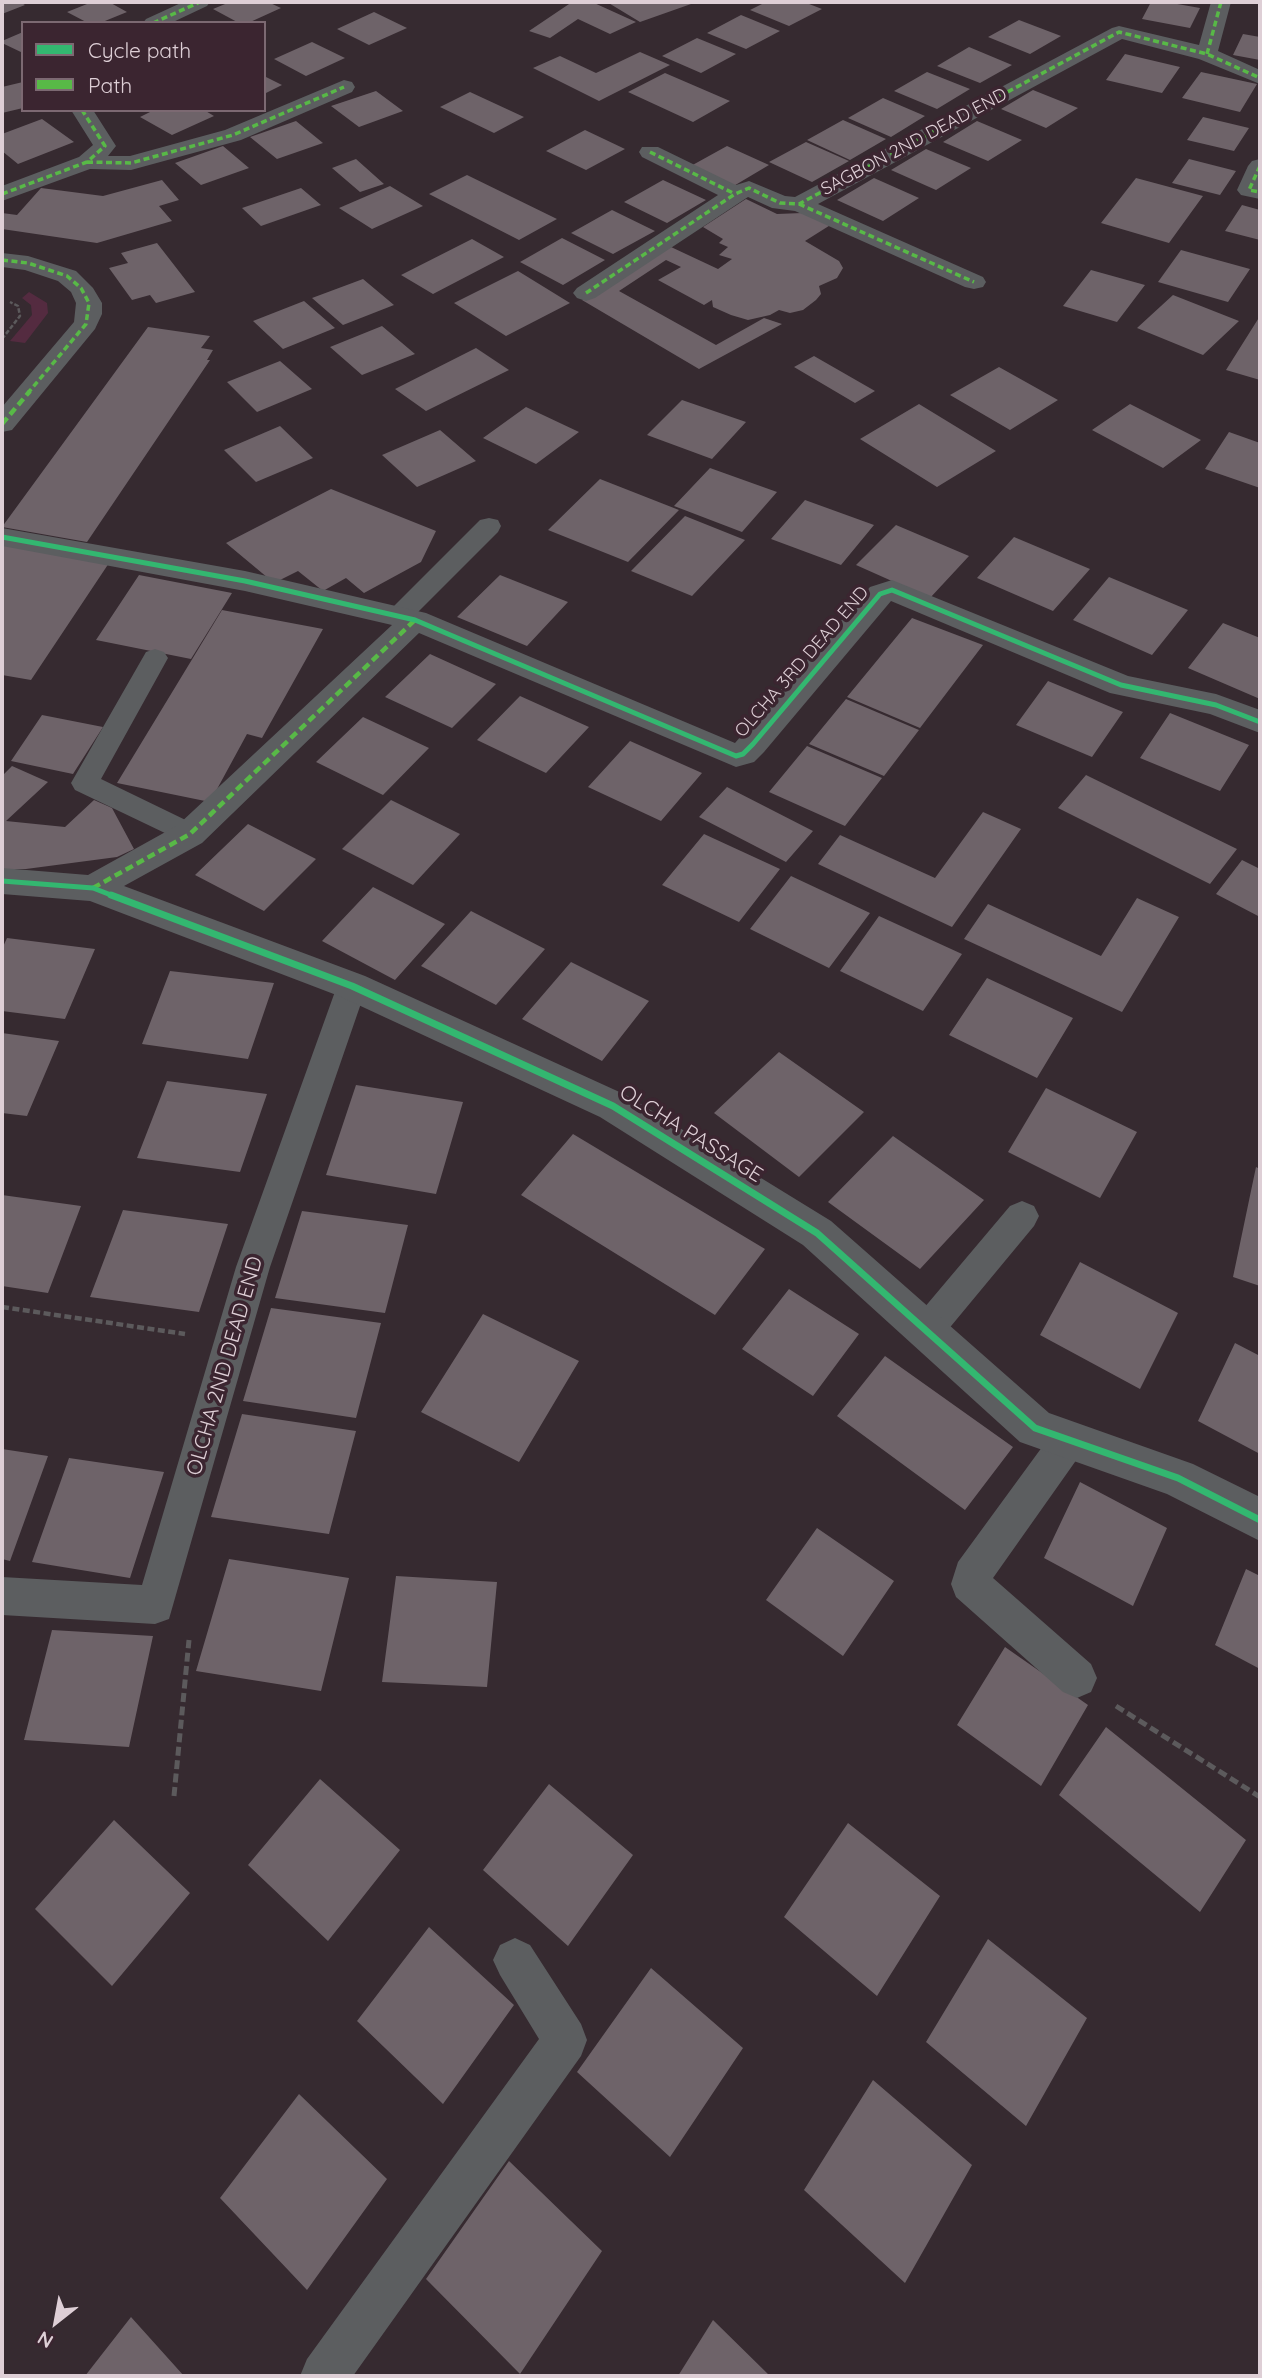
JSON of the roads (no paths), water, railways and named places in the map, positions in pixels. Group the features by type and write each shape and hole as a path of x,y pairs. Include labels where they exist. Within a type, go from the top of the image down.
{"street":[{"path":"157,21 200,2"},
{"path":"1207,54 1221,2"},
{"name":"SAGBON 2ND DEAD END","path":"735,194 749,188 780,203 799,204 1119,32 1207,54 1260,78"},
{"path":"87,162 131,163 233,135 344,88"},
{"path":"2,194 87,162 105,146 83,112"},
{"path":"650,152 735,194"},
{"path":"1260,166 1249,190 1260,192"},
{"path":"586,293 735,194"},
{"path":"799,204 974,282"},
{"path":"2,260 28,263 67,276 81,288 89,303 89,314 86,324 2,425"},
{"path":"2,537 245,581 407,618"},
{"name":"OLCHA 3RD DEAD END","path":"407,618 736,756 743,754 753,744 880,594 892,590 1121,685 1216,705 1260,722"},
{"path":"93,887 190,834 407,618"},
{"name":"OLCHA PASSAGE","path":"2,881 93,887 352,986 613,1106 817,1233 925,1332 1035,1427 1178,1478 1260,1520"}],"lane":[{"path":"407,618 489,526"},
{"path":"155,658 85,783 190,834"},
{"name":"OLCHA 2ND DEAD END","path":"2,1596 155,1605 253,1267 352,986"},
{"path":"925,1332 1022,1216"},
{"path":"1069,1440 972,1576 970,1584 1077,1678"},
{"path":"324,2376 565,2040 515,1960"}]}
